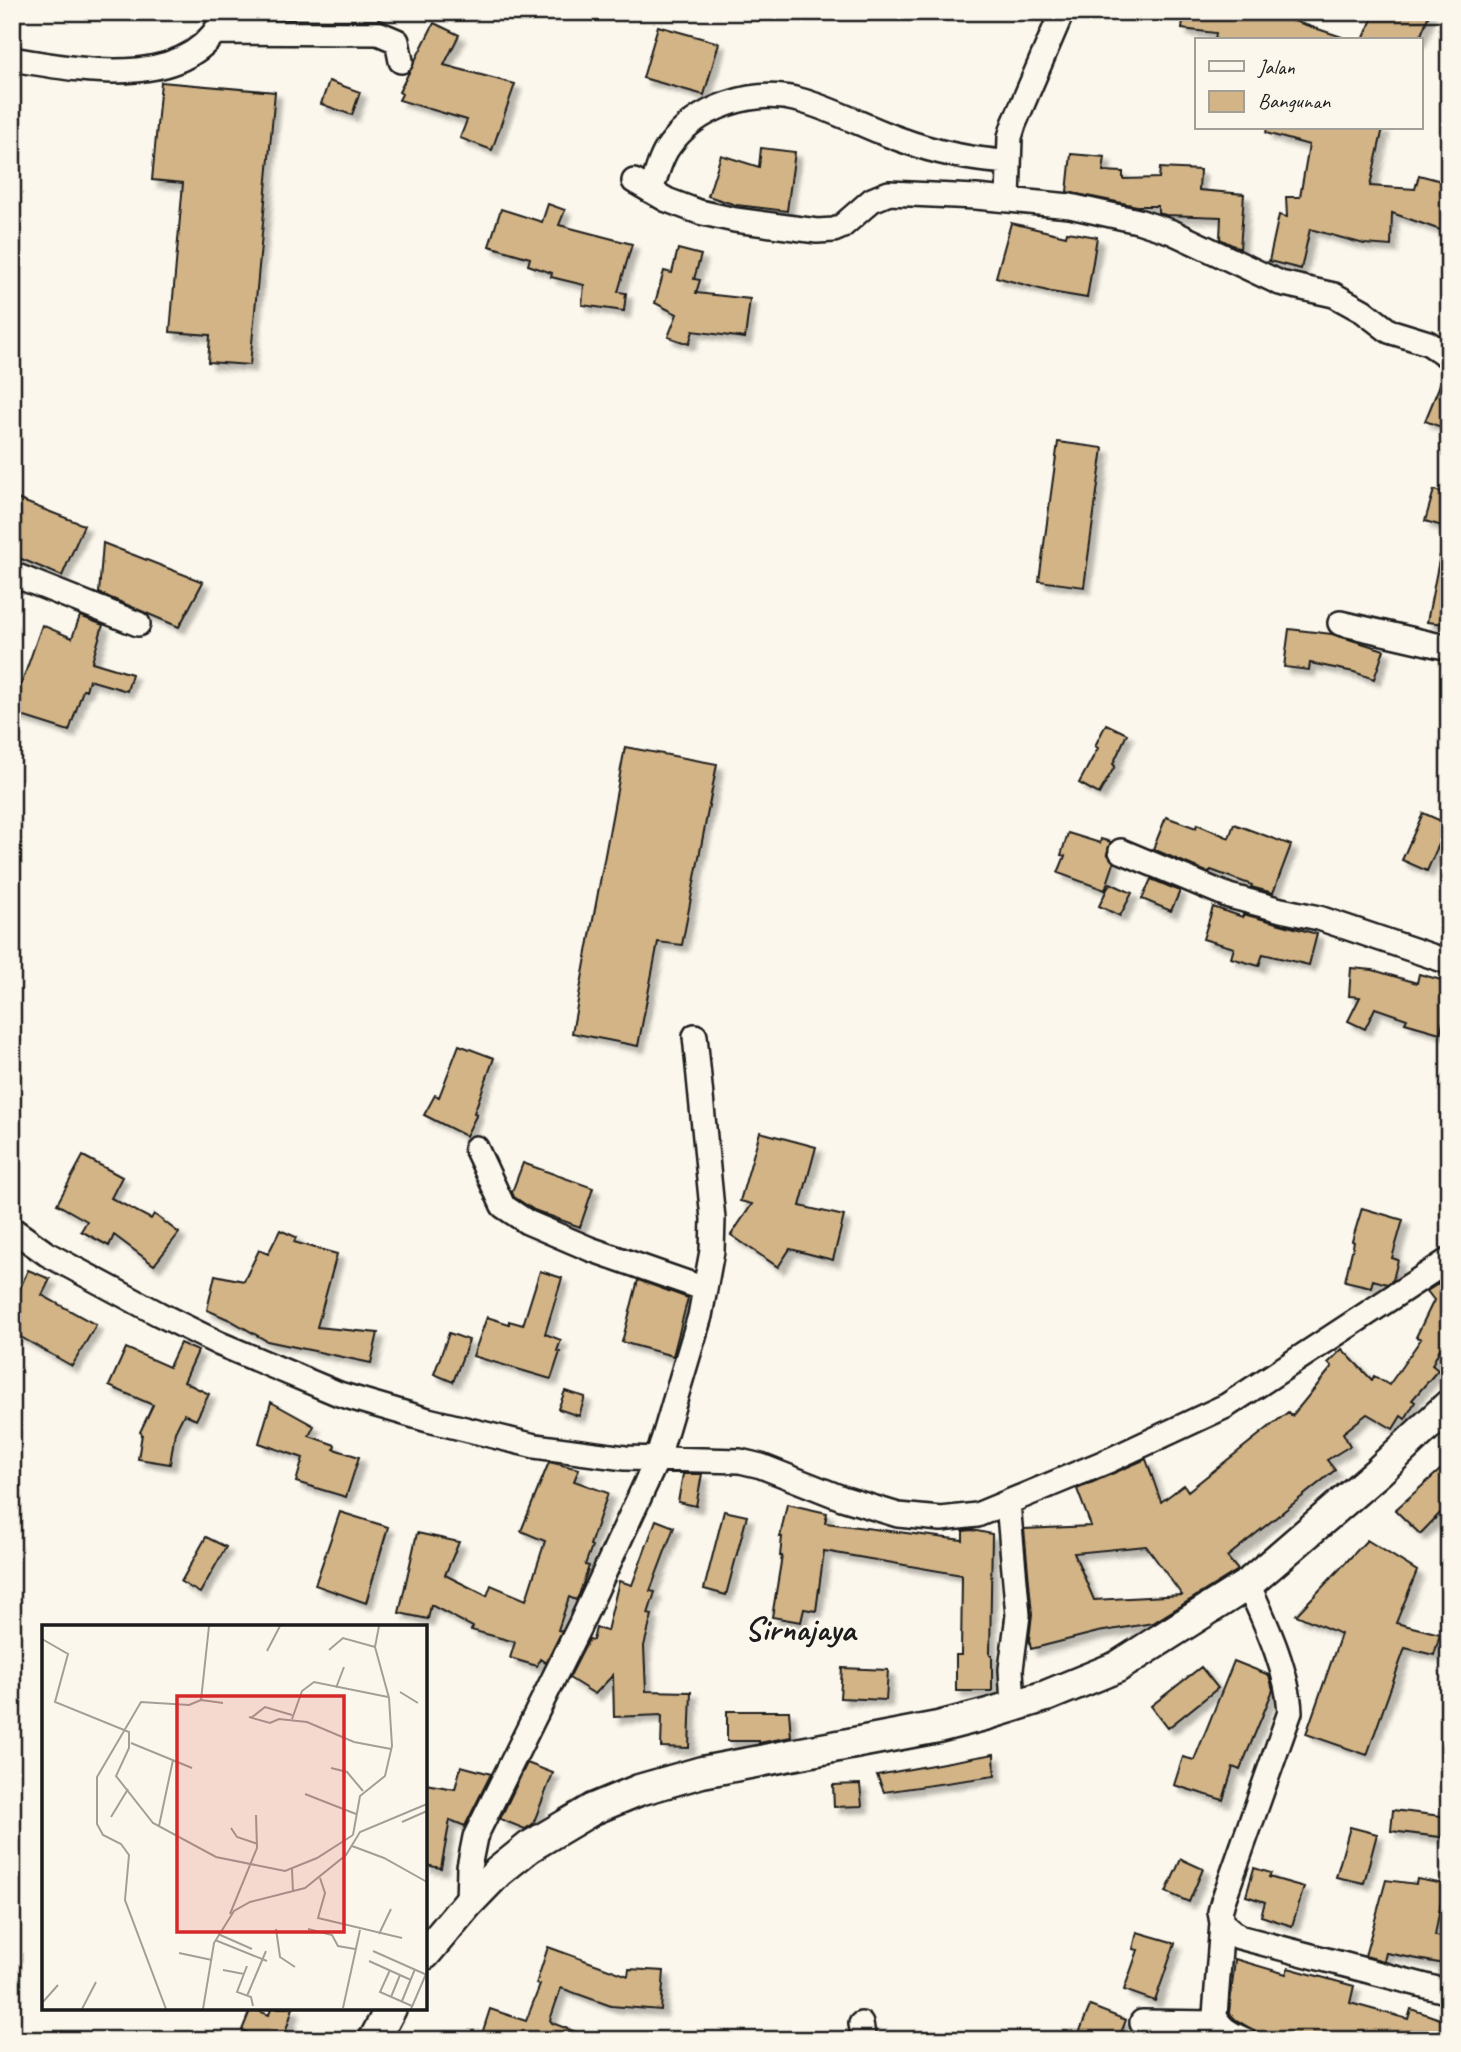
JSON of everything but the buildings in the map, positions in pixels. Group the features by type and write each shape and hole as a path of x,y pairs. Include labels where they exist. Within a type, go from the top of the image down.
{"street":[{"path":"1008,200 1014,124 1062,12"},
{"path":"12,59 89,71 154,67 183,59 221,22 378,33 397,41 401,61"},
{"path":"1009,162 976,160 940,151 871,129 830,110 797,99 771,95 744,98 724,105 689,126 669,146 642,186 667,200 699,212 735,220 817,231 841,227 872,200 889,193 1070,206 1138,221 1172,232 1280,283 1334,295 1389,331 1428,343 1449,357"},
{"path":"12,574 138,624"},
{"path":"1340,623 1449,648"},
{"path":"1121,851 1229,896 1320,918 1449,962"},
{"path":"468,1903 468,1867 475,1837 580,1625 658,1457 699,1316 712,1251 713,1219 695,1036"},
{"path":"476,1148 503,1206 527,1223 590,1249 705,1289"},
{"path":"12,1229 47,1254 159,1314 220,1344 339,1394 428,1420 534,1446 598,1456 717,1459 751,1464 842,1498 898,1515 941,1519 977,1515 1008,1503 1110,1460 1226,1406 1449,1261"},
{"path":"427,1952 498,1872 529,1847 593,1809 639,1790 702,1772 937,1727 1046,1696 1117,1667 1248,1584 1378,1472 1449,1405"},
{"path":"1008,1503 1018,1615 1011,1670 1013,1706"},
{"path":"1217,2023 1215,2007 1222,1923 1220,1912 1287,1727 1290,1712 1286,1686 1248,1584"},
{"path":"1222,1923 1239,1937 1449,1992"},
{"path":"374,2040 390,2010"},
{"path":"1142,2022 1217,2023 1245,2040"}],"district":[{"name":"Sirnajaya","path":"800,1628"}]}
